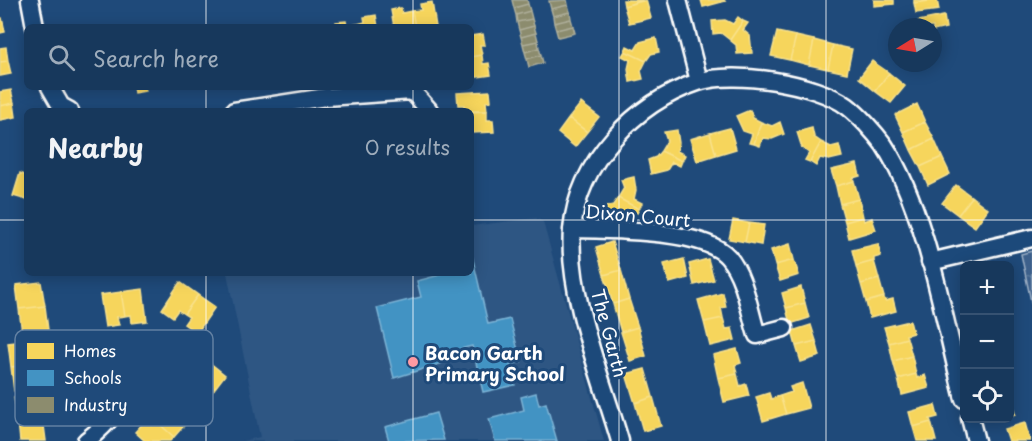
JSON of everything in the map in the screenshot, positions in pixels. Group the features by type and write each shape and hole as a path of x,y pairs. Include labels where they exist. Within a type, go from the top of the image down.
{"street":[{"path":"30,0 34,24"},
{"path":"678,0 699,81"},
{"name":"The Garth","path":"620,441 583,314 573,268 572,229 581,194 597,160 620,129 659,99 699,81 751,78 801,86 846,105 883,144 908,188 930,262 960,383"},
{"path":"52,90 65,108"},
{"path":"254,108 326,97 402,90"},
{"path":"414,90 427,108"},
{"name":"Dixon Court","path":"572,229 692,237 714,246 728,257 739,275 757,335 784,328"},
{"path":"930,262 1032,238"},
{"path":"971,423 976,441"},
{"path":"86,441 104,426"}],"shaded area":[{"name":"Bacon Garth Primary School","path":"536,218 543,222 604,441 242,441 260,437 228,276 474,276 474,226"}],"green space":[{"path":"1032,251 1032,306 1021,254"}],"building: Homes":[{"path":"623,0 643,0 624,6"},
{"path":"646,0 651,18 629,23 624,6"},
{"path":"701,0 724,0 725,1 703,7"},
{"path":"874,0 894,0 894,4 874,6"},
{"path":"914,0 937,0 914,3"},
{"path":"937,0 939,10 916,13 914,3"},
{"path":"432,2 436,24 414,24 412,11 421,10 420,4"},
{"path":"401,8 402,13 412,11 414,24 393,24 391,10"},
{"path":"376,15 378,24 357,24 365,22 364,17"},
{"path":"944,16 946,28 942,29 942,18 934,18"},
{"path":"738,17 743,21 730,40 721,33 713,34 712,21 725,20 733,24"},
{"path":"2,18 5,32 0,33 0,19"},
{"path":"346,21 347,24 336,24 336,22"},
{"path":"743,21 748,23 743,30 750,36 752,53 737,54 736,45 730,40"},
{"path":"777,32 796,36 790,60 771,56"},
{"path":"483,34 485,45 480,45 482,55 474,56 474,36"},
{"path":"796,36 814,40 809,65 790,60"},
{"path":"656,38 659,52 651,54 646,61 625,51 627,46 635,50 640,42"},
{"path":"814,40 833,45 828,69 809,65"},
{"path":"833,45 852,49 847,73 828,69"},
{"path":"6,47 8,61 0,62 0,48"},
{"path":"625,51 646,61 641,71 643,79 630,82 628,69 630,60 622,56"},
{"path":"482,55 483,64 489,63 491,75 474,78 474,56"},
{"path":"8,61 11,74 0,76 0,62"},
{"path":"872,61 889,73 875,91 859,78"},
{"path":"889,73 905,86 891,103 875,91"},
{"path":"11,90 14,103 0,106 0,92"},
{"path":"134,90 146,91 134,93"},
{"path":"490,91 491,101 486,102 487,111 474,111 474,108 464,108 464,105 458,105 457,93"},
{"path":"14,103 16,117 0,120 0,106"},
{"path":"581,103 599,117 587,132 569,118"},
{"path":"917,104 925,122 903,132 895,115"},
{"path":"750,110 753,118 761,122 754,144 749,143 752,134 743,131 736,116"},
{"path":"487,111 487,120 493,120 494,132 474,133 474,112"},
{"path":"569,118 587,132 575,147 558,133"},
{"path":"761,122 772,126 780,122 784,134 772,139 763,138 760,146 754,144"},
{"path":"925,122 934,139 911,150 903,132"},
{"path":"730,128 736,149 716,155 710,133"},
{"path":"812,128 814,137 821,142 810,162 805,160 809,153 802,148 797,132"},
{"path":"677,130 679,143 677,151 685,155 682,161 661,151 667,141 664,132"},
{"path":"710,133 716,155 697,161 690,139"},
{"path":"934,139 942,157 920,167 911,150"},
{"path":"821,142 831,147 839,145 842,157 829,160 820,158 816,166 810,162"},
{"path":"661,151 682,161 680,166 672,162 667,170 651,174 648,160 656,157"},
{"path":"942,157 950,174 928,185 920,167"},
{"path":"857,164 860,176 853,178 854,181 836,186 831,170"},
{"path":"20,173 24,175 24,199 13,196"},
{"path":"634,177 636,190 634,199 642,203 639,209 618,198 624,188 621,180"},
{"path":"854,181 859,199 840,204 836,186"},
{"path":"956,185 972,197 958,215 942,203"},
{"path":"972,197 988,209 975,227 958,215"},
{"path":"618,198 639,209 637,213 629,210 624,217 608,222 605,207 613,205"},
{"path":"859,199 863,217 845,222 840,204"},
{"path":"863,217 864,221 872,218 876,230 849,238 845,222"},
{"path":"733,220 749,223 745,242 729,239"},
{"path":"749,223 764,225 761,245 745,242"},
{"path":"612,242 621,270 604,275 596,247"},
{"path":"790,244 794,260 775,265 771,250"},
{"path":"878,244 881,256 874,258 874,261 856,266 852,250"},
{"path":"684,259 688,278 669,283 664,264"},
{"path":"708,259 714,280 694,285 689,264"},
{"path":"794,260 799,275 780,281 775,265"},
{"path":"874,261 879,279 861,284 856,266"},
{"path":"621,270 629,299 613,304 604,275"},
{"path":"879,279 884,297 866,302 861,284"},
{"path":"41,282 45,306 19,309 16,285"},
{"path":"180,282 198,295 184,314 178,310 173,317 162,309"},
{"path":"801,287 805,303 786,308 782,293"},
{"path":"143,289 147,321 132,323 131,315 125,316 121,292"},
{"path":"121,292 125,316 117,317 119,325 105,327 100,295"},
{"path":"723,293 726,307 721,308 723,318 704,322 698,300"},
{"path":"198,295 215,307 199,330 193,330 184,324 189,317 184,314"},
{"path":"884,297 885,301 893,299 896,311 870,318 866,302"},
{"path":"629,299 638,327 621,332 613,304"},
{"path":"805,303 809,318 790,324 786,308"},
{"path":"45,306 48,330 22,330 19,309"},
{"path":"723,318 726,329 732,328 735,340 710,346 704,322"},
{"path":"910,321 913,333 906,335 907,338 889,343 884,327"},
{"path":"811,325 816,341 796,346 792,331"},
{"path":"638,327 646,356 630,361 621,332"},
{"path":"907,338 912,356 893,361 889,343"},
{"path":"816,341 820,356 801,362 796,346"},
{"path":"15,342 15,367 11,367 8,343"},
{"path":"737,349 741,363 735,365 737,374 718,378 713,355"},
{"path":"912,356 916,374 898,379 893,361"},
{"path":"213,365 225,375 213,391"},
{"path":"11,367 15,367 15,391 14,391"},
{"path":"645,369 653,397 635,403 626,374"},
{"path":"737,374 740,386 746,384 749,396 724,402 718,378"},
{"path":"916,374 917,378 925,375 929,388 902,395 898,379"},
{"path":"802,383 809,408 786,414 780,396 792,392 790,387"},
{"path":"769,393 771,399 780,396 786,414 763,421 756,397"},
{"path":"653,397 661,426 643,431 635,403"},
{"path":"935,405 938,417 930,419 931,422 913,427 909,412"},
{"path":"931,422 936,441 917,441 913,427"},
{"path":"1025,423 1030,441 1008,441 1004,429"},
{"path":"18,426 44,426 46,441 20,441"},
{"path":"140,426 162,426 174,437 170,441 145,441 135,432"},
{"path":"162,426 184,426 174,437"}],"building: Schools":[{"path":"474,264 488,324 510,319 521,362 510,365 515,385 483,392 472,346 460,349 462,357 394,378 377,308 421,297 417,281 436,276 474,276"},
{"path":"536,393 539,405 546,403 557,441 495,441 489,419 524,410 521,397"},
{"path":"436,413 444,440 389,441 385,427"}],"building: Industry":[{"path":"512,0 527,0 528,4 514,8"},
{"path":"567,0 568,5 551,9 549,1"},
{"path":"528,4 530,11 516,15 514,8"},
{"path":"568,5 570,12 553,16 551,9"},
{"path":"530,11 532,19 517,22 516,15"},
{"path":"570,12 571,19 554,23 553,16"},
{"path":"532,19 534,26 519,30 517,22"},
{"path":"571,19 573,26 556,30 554,23"},
{"path":"534,26 536,33 521,37 519,30"},
{"path":"573,26 575,33 558,37 556,30"},
{"path":"536,33 538,41 523,44 521,37"},
{"path":"538,41 539,48 525,52 523,44"},
{"path":"539,48 541,55 527,59 525,52"},
{"path":"541,55 543,63 529,67 527,59"}],"place":[{"name":"Bacon Garth Primary School","path":"413,362"}]}
